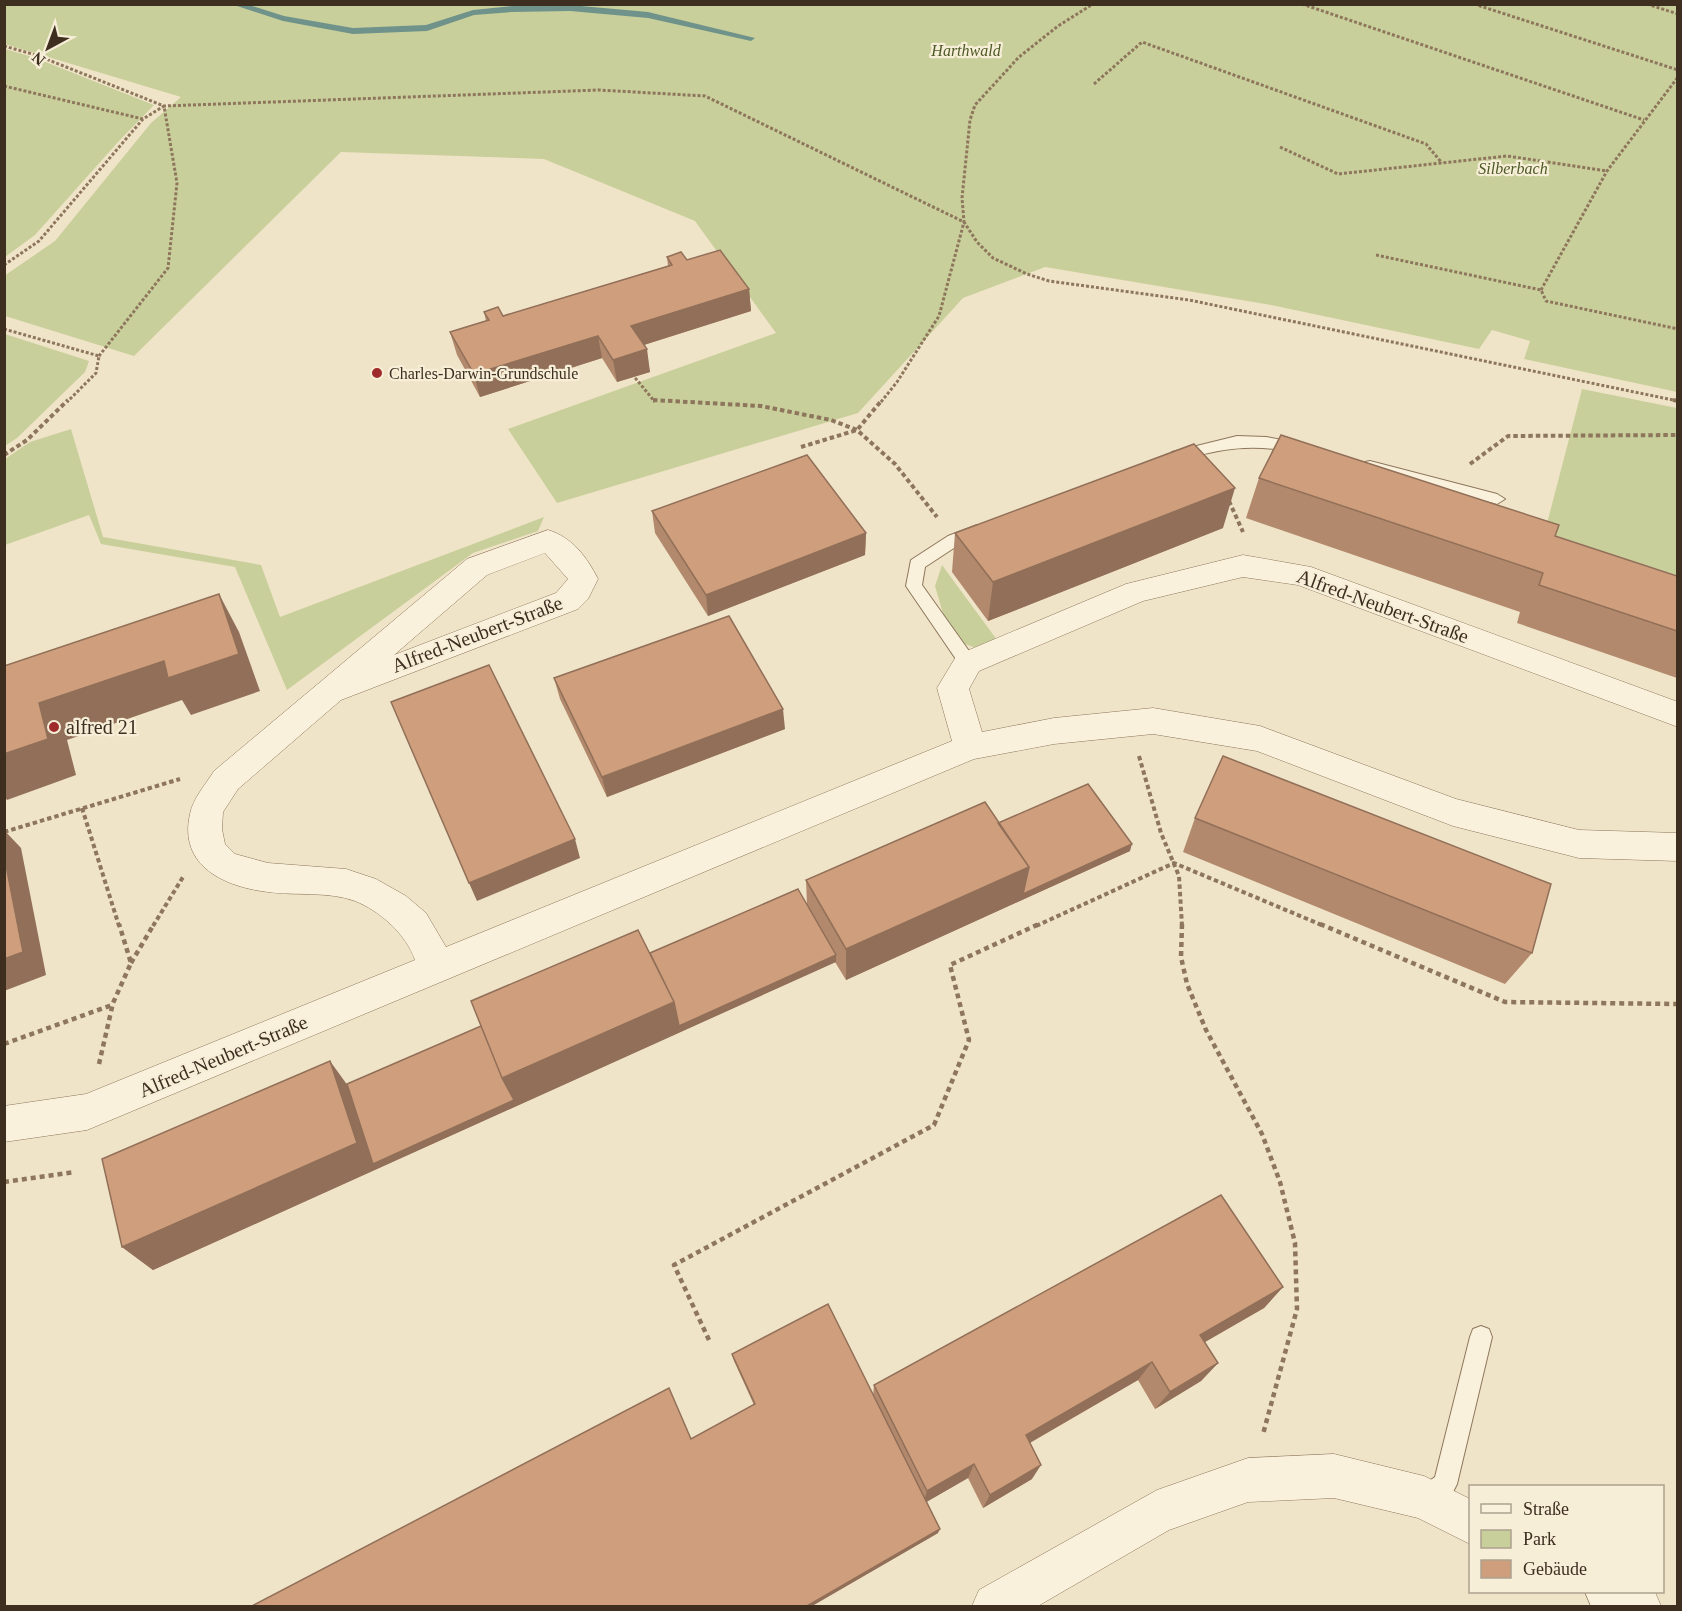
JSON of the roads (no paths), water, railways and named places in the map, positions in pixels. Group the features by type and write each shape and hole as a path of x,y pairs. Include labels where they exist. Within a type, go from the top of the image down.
{"street":[{"name":"Alfred-Neubert-Straße","path":"332,691 567,601 578,591 583,579 577,566 570,557 548,540 477,567 226,780 206,812 204,844 227,868 275,879 326,881 362,888 390,905 418,928 436,967"},
{"name":"Alfred-Neubert-Straße","path":"968,663 1136,592 1243,566 1301,574 1677,715"},
{"path":"968,663 953,688 970,747"},
{"name":"Alfred-Neubert-Straße","path":"4,1124 87,1112 970,747 1054,731 1153,721 1260,739 1452,812 1579,844 1677,847"},
{"path":"995,1606 1157,1512 1248,1480 1334,1476 1424,1498 1469,1521"},
{"path":"1610,1593 1638,1606"}],"lane":[{"path":"1158,463 1234,440 1280,443 1314,452"},
{"path":"1349,460 1497,499"},
{"path":"968,663 914,586 917,564 954,540 997,524"},
{"path":"1424,1498 1445,1484 1481,1337"}],"waterway":[{"path":"235,4 283,18 353,31 427,28 473,13 512,9 570,8 648,15 751,38"}],"place":[{"name":"Charles-Darwin-Grundschule","path":"377,373"},
{"name":"alfred 21","path":"54,727"}],"park label":[{"name":"Harthwald","path":"966,50"},
{"name":"Silberbach","path":"1513,168"}]}
